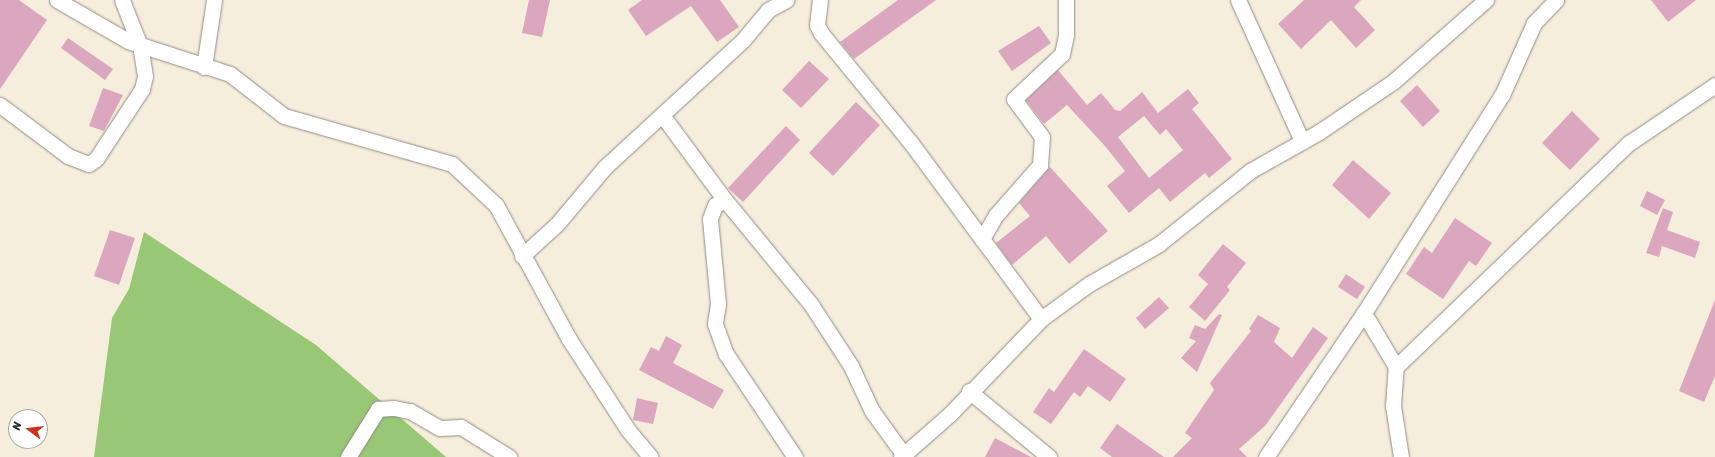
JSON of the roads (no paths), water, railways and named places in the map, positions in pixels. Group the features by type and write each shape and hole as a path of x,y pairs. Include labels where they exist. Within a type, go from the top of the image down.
{"street":[{"path":"57,0 140,46 230,74 284,116 452,164 496,205 522,256 609,402 651,457"},
{"path":"0,105 68,156 89,164 96,159 142,89 145,76 140,46 122,0"},
{"path":"204,67 214,0"},
{"path":"522,256 557,224 605,167 744,40 768,10 786,0"},
{"path":"820,0 818,25 821,33 911,143 1041,319"},
{"path":"982,239 996,215 1040,165 1042,137 1014,99 1062,54 1066,35 1066,0"},
{"path":"1238,0 1302,141"},
{"path":"662,115 725,200 814,309 851,366 872,411 903,456 1041,319 1089,284 1159,244 1250,172 1302,141 1394,81 1486,0"},
{"path":"1266,457 1364,313 1502,95 1534,23 1556,0"},
{"path":"1396,367 1630,143 1715,85"},
{"path":"725,200 715,205 710,219 718,304 716,324 726,354 795,457"},
{"path":"1364,313 1396,367 1393,406 1401,457"},
{"path":"969,391 1049,457"},
{"path":"348,457 378,409 394,408 410,411 440,428 461,427 509,457"}]}
